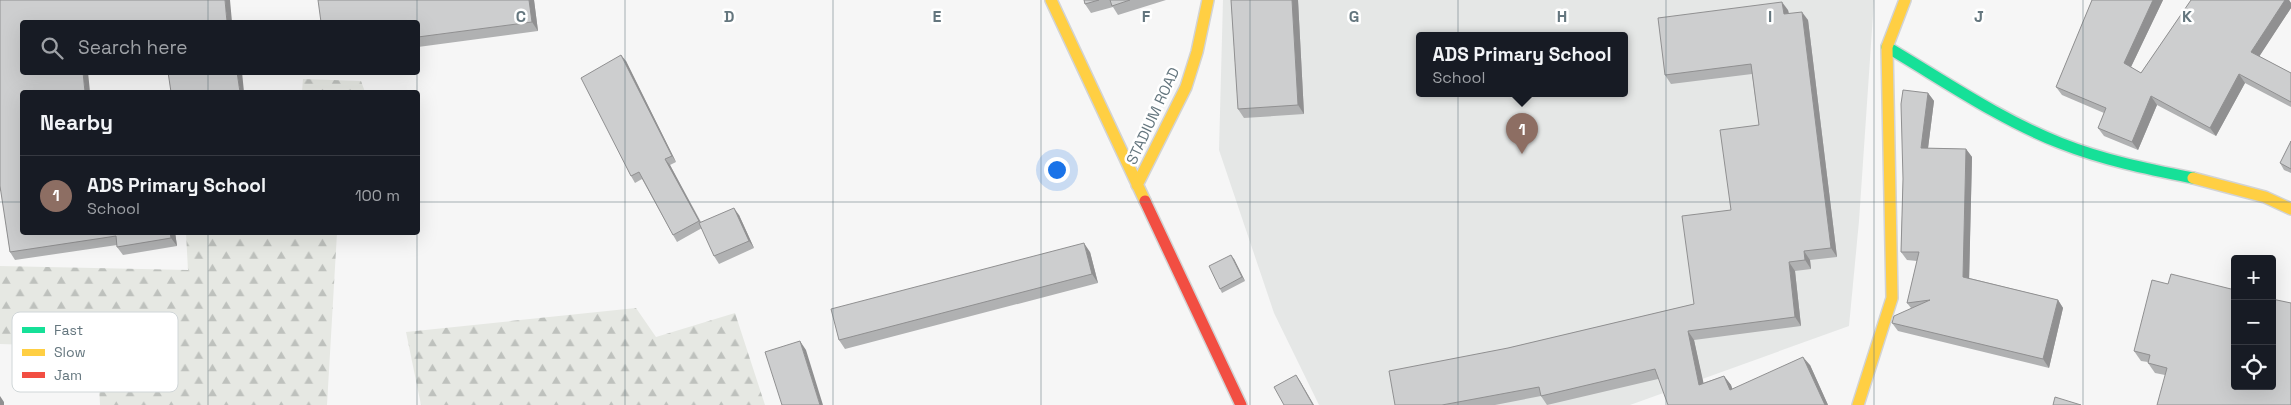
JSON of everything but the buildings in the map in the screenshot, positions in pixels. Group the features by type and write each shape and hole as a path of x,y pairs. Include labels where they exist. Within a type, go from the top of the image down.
{"street":[{"path":"1051,0 1241,405"},
{"name":"STADIUM ROAD","path":"1137,184 1186,87 1198,52 1208,0"},
{"path":"1858,405 1892,298 1887,47 1905,0"},
{"path":"1887,47 2004,116 2059,144 2117,163 2205,180 2265,198 2291,209"}],"shaded area":[{"path":"1223,0 1874,0 1859,221 1849,326 1630,405 1319,405 1274,313 1219,150"}],"green space":[{"path":"303,79 361,81 364,90 302,90"},
{"path":"186,235 337,235 327,405 100,405 99,392 178,392 178,312 12,312 12,344 0,344 0,266 188,270"},
{"path":"636,308 656,337 735,313 765,405 421,405 406,332"}],"traffic: fast":[{"path":"1887,47 1993,111 2060,143 2109,159 2193,178"}],"traffic: slow":[{"path":"1051,0 1145,201"},
{"path":"1137,185 1186,87 1197,52 1208,0"},
{"path":"1858,405 1892,298 1887,47 1905,0"},
{"path":"2193,178 2265,197 2291,209"}],"traffic: jam":[{"path":"1145,201 1241,405"}],"place":[{"name":"ADS Primary School","path":"1522,154"}]}
